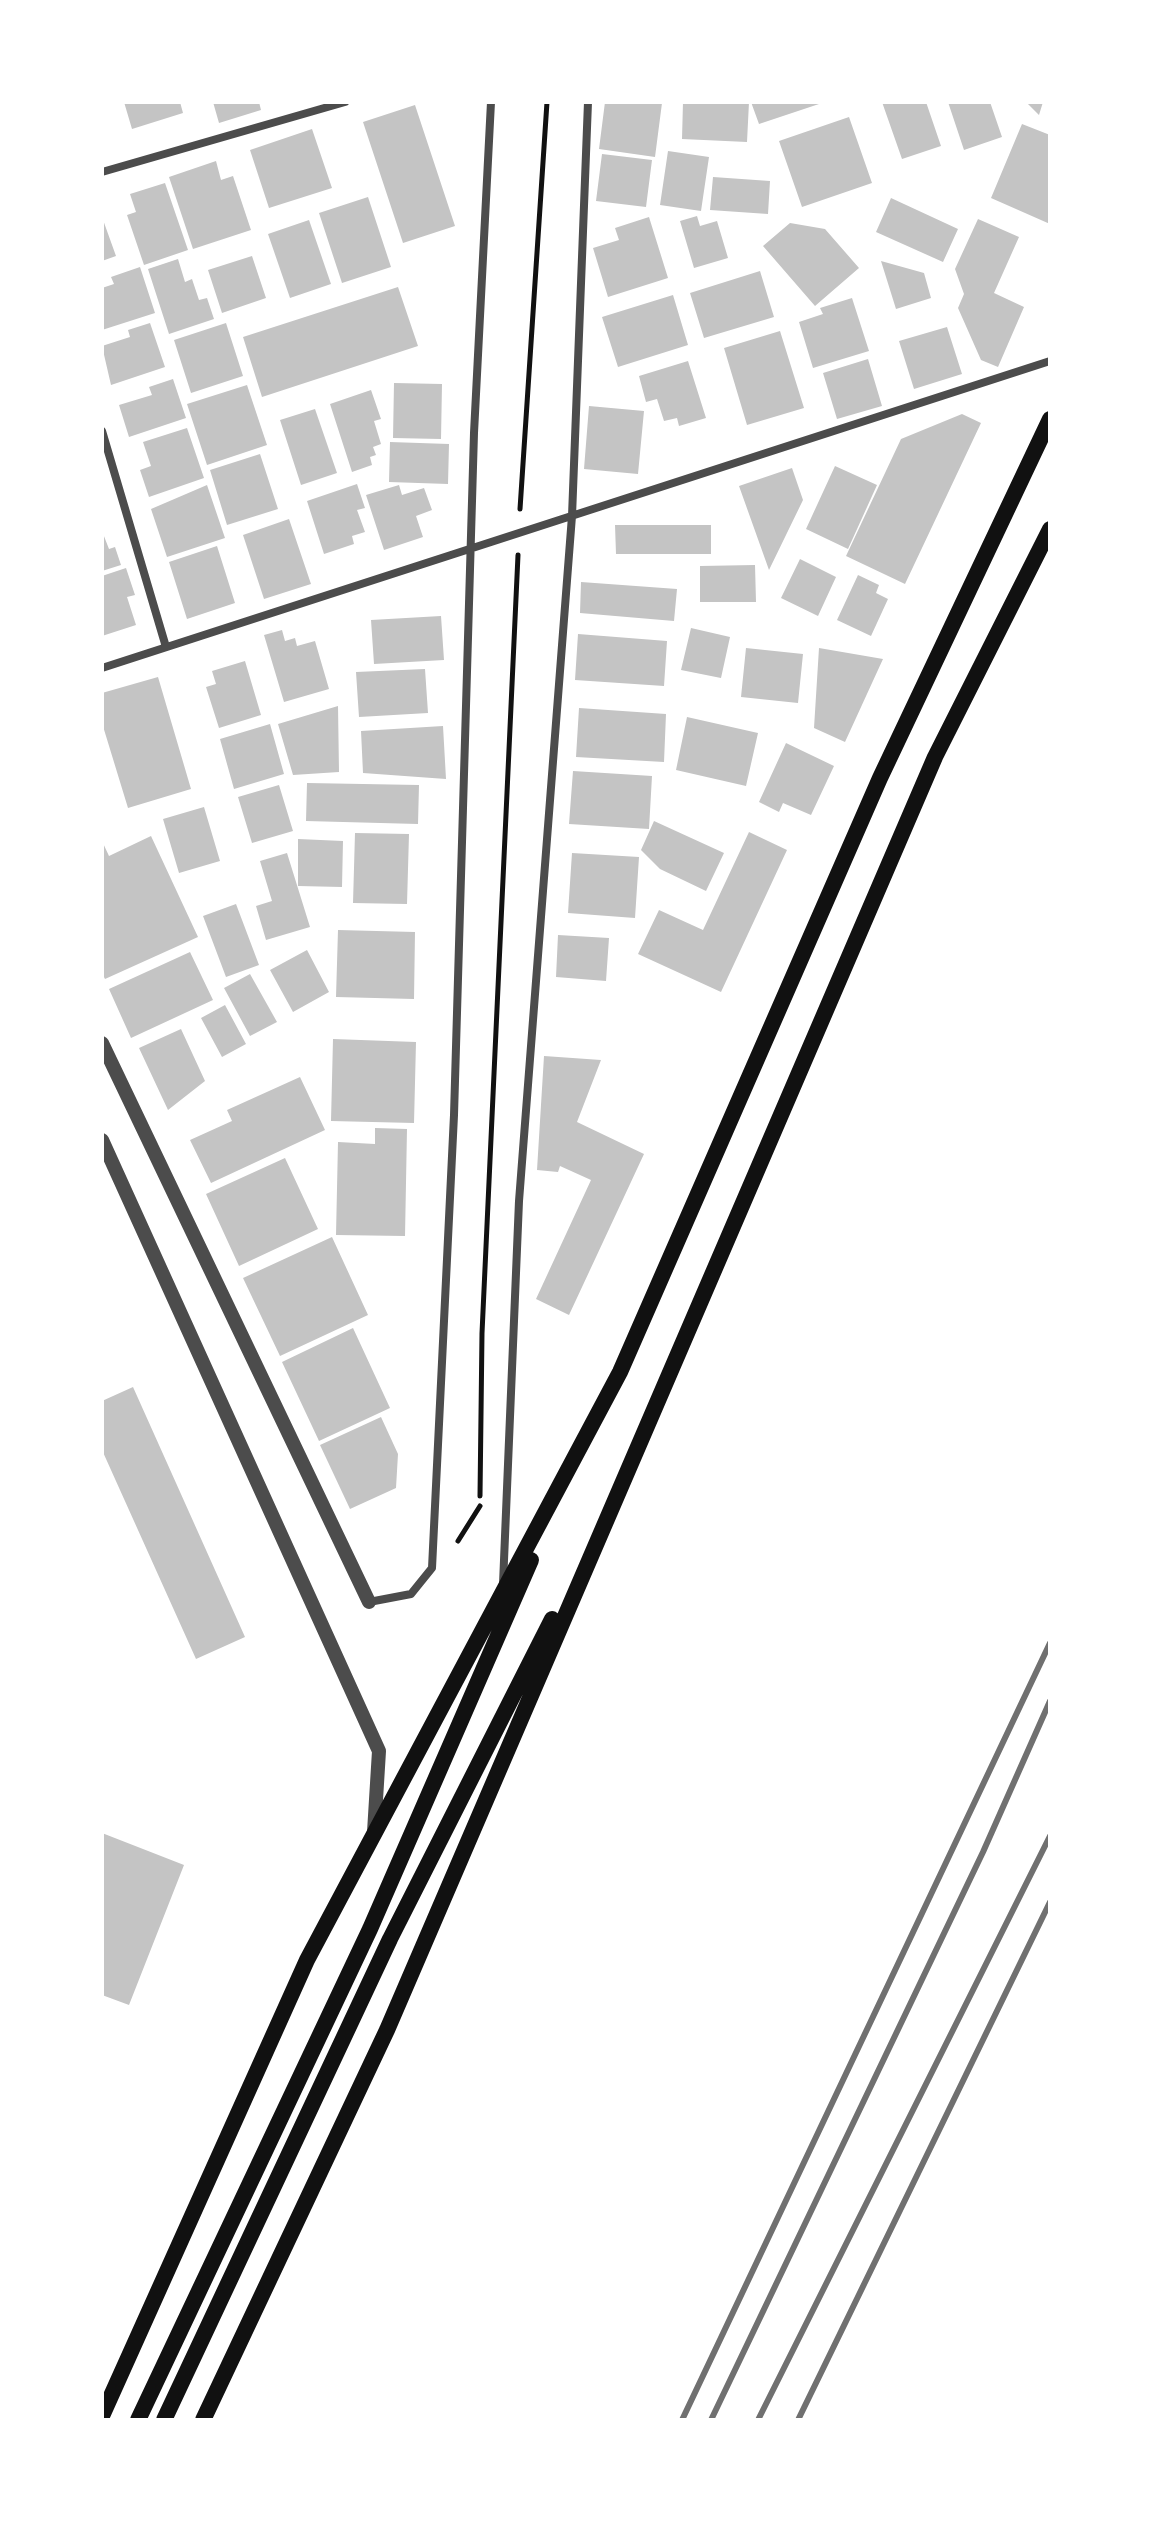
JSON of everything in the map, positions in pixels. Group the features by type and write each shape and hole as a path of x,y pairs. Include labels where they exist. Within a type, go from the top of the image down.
{"main road":[{"path":"102,2416 307,1960 620,1372 880,778 1050,419"},
{"path":"203,2420 387,2030 935,757 1050,529"},
{"path":"138,2420 370,1929 581,1445"},
{"path":"164,2420 390,1939 627,1471"}],"street":[{"path":"102,172 345,102"},
{"path":"102,1043 369,1602 411,1594 432,1568 455,1084 471,548 491,102"},
{"path":"508,1612 501,1560 519,1201 572,516 588,102"},
{"path":"102,668 1050,361"},
{"path":"102,431 166,647"},
{"path":"102,1140 379,1751 374,1834"}],"path":[{"path":"432,1568 463,1536 480,1510 482,1333 518,533 547,102"}],"building":[{"path":"124,102 180,102 183,113 132,129"},
{"path":"213,102 259,102 261,110 219,123"},
{"path":"605,102 662,103 655,157 599,149"},
{"path":"683,102 749,102 747,142 682,139"},
{"path":"751,102 822,102 822,103 759,124"},
{"path":"882,102 926,102 941,146 902,159"},
{"path":"948,102 990,102 1002,137 964,150"},
{"path":"1026,102 1043,102 1039,115"},
{"path":"415,105 455,226 403,243 363,122"},
{"path":"849,117 872,183 802,207 779,141"},
{"path":"1022,124 1050,135 1050,224 991,198"},
{"path":"312,129 332,188 269,208 250,150"},
{"path":"668,151 709,157 701,211 660,205"},
{"path":"602,154 652,160 646,207 596,201"},
{"path":"216,161 221,180 233,176 251,230 193,249 169,177"},
{"path":"713,177 770,181 768,214 710,210"},
{"path":"165,183 188,250 144,265 127,215 136,212 130,194"},
{"path":"368,197 391,267 342,283 319,213"},
{"path":"891,198 958,229 943,262 876,232"},
{"path":"697,216 700,226 717,221 728,258 694,268 680,221"},
{"path":"102,217 116,256 102,261"},
{"path":"649,217 668,278 608,297 593,248 619,240 615,228"},
{"path":"978,219 1019,237 994,293 1024,307 998,367 981,360 958,308 964,294 955,269"},
{"path":"309,220 331,284 290,298 268,234"},
{"path":"790,223 825,229 859,268 815,306 763,246"},
{"path":"252,256 266,298 222,313 208,270"},
{"path":"178,259 185,282 192,279 199,300 207,298 214,319 169,334 148,269"},
{"path":"881,261 924,273 931,298 896,309"},
{"path":"140,267 155,313 102,330 102,288 114,284 111,277"},
{"path":"760,271 774,317 704,338 690,293"},
{"path":"398,287 418,346 262,397 243,337"},
{"path":"673,295 688,345 618,367 602,317"},
{"path":"852,298 869,351 813,368 799,322 823,314 820,308"},
{"path":"150,323 165,367 111,385 102,346 130,337 128,330"},
{"path":"226,323 243,376 191,393 174,340"},
{"path":"947,327 962,374 914,389 899,341"},
{"path":"780,331 804,408 747,425 724,348"},
{"path":"868,359 882,406 837,419 823,373"},
{"path":"688,361 706,418 679,426 677,418 664,421 657,399 646,402 639,376"},
{"path":"173,379 186,418 129,437 119,405 152,395 149,387"},
{"path":"394,383 442,384 441,439 393,438"},
{"path":"247,385 267,445 207,465 187,404"},
{"path":"371,390 381,419 374,421 381,444 373,447 376,455 370,457 372,465 352,472 330,404"},
{"path":"589,406 644,411 638,474 584,469"},
{"path":"315,409 337,473 301,485 280,420"},
{"path":"962,414 981,423 905,584 846,556 901,439"},
{"path":"187,428 204,478 149,497 140,470 151,466 143,442"},
{"path":"390,442 449,444 448,484 389,482"},
{"path":"260,454 278,509 227,525 210,470"},
{"path":"835,466 877,485 848,549 806,529"},
{"path":"792,468 803,500 769,570 739,486"},
{"path":"357,484 365,508 357,510 365,532 352,536 354,544 324,554 307,501"},
{"path":"207,485 225,538 167,557 151,509"},
{"path":"399,485 402,495 424,488 432,510 416,516 423,537 384,550 366,495"},
{"path":"289,519 311,584 264,599 243,535"},
{"path":"615,525 711,525 711,554 616,554"},
{"path":"102,531 109,549 115,547 121,565 102,571"},
{"path":"217,546 235,603 187,619 169,562"},
{"path":"800,559 836,577 818,616 781,598"},
{"path":"755,565 756,602 700,602 700,566"},
{"path":"126,568 135,595 127,597 136,625 102,636 102,576"},
{"path":"858,575 879,585 876,593 888,599 871,636 837,620"},
{"path":"581,582 677,589 674,621 580,613"},
{"path":"441,616 444,660 374,664 371,620"},
{"path":"691,628 730,637 721,678 681,670"},
{"path":"282,630 285,641 295,638 297,646 315,641 329,689 284,702 264,635"},
{"path":"578,634 667,641 664,686 575,680"},
{"path":"746,648 803,654 798,703 741,697"},
{"path":"819,648 883,659 845,742 814,728"},
{"path":"245,661 261,715 219,728 206,687 216,684 212,671"},
{"path":"425,669 428,713 359,717 356,672"},
{"path":"158,677 191,789 128,808 102,723 102,693"},
{"path":"338,706 339,772 293,775 278,724"},
{"path":"579,708 666,714 664,762 576,757"},
{"path":"687,717 758,733 746,786 676,770"},
{"path":"270,724 284,774 234,789 220,739"},
{"path":"443,726 446,779 363,773 361,731"},
{"path":"786,743 834,766 811,815 783,803 779,812 759,802"},
{"path":"573,771 652,776 649,829 569,824"},
{"path":"307,783 419,785 418,824 306,821"},
{"path":"279,785 293,831 252,843 238,797"},
{"path":"204,807 220,861 179,873 163,819"},
{"path":"654,821 724,853 706,891 660,869 641,850"},
{"path":"749,832 787,850 721,992 638,954 659,910 703,930"},
{"path":"355,833 409,834 407,904 353,903"},
{"path":"151,836 198,937 105,979 102,973 102,841 109,856"},
{"path":"298,839 343,841 342,887 298,886"},
{"path":"287,853 310,927 266,940 256,906 272,901 260,861"},
{"path":"572,853 639,857 635,918 568,913"},
{"path":"236,904 259,965 226,977 203,916"},
{"path":"338,930 415,932 414,999 336,997"},
{"path":"558,935 609,938 606,981 556,977"},
{"path":"307,950 329,992 293,1012 270,970"},
{"path":"190,952 213,1000 131,1038 109,989"},
{"path":"250,974 277,1022 250,1036 224,988"},
{"path":"225,1005 246,1044 222,1057 201,1018"},
{"path":"181,1029 205,1081 168,1110 139,1048"},
{"path":"333,1039 416,1042 414,1123 331,1121"},
{"path":"544,1056 601,1060 577,1122 644,1154 569,1315 536,1299 591,1180 560,1166 558,1172 537,1170"},
{"path":"300,1077 325,1130 211,1183 190,1140 232,1121 227,1110"},
{"path":"375,1128 407,1129 405,1236 336,1235 338,1142 375,1144"},
{"path":"285,1158 318,1229 239,1266 206,1194"},
{"path":"332,1237 368,1315 280,1356 243,1278"},
{"path":"353,1328 390,1408 319,1441 282,1362"},
{"path":"133,1387 245,1637 196,1659 102,1450 102,1401"},
{"path":"381,1417 398,1454 396,1488 350,1509 320,1445"},
{"path":"102,1833 184,1865 129,2005 102,1995"}],"railway":[{"path":"682,2420 1050,1643"},
{"path":"711,2420 983,1852 1050,1701"},
{"path":"758,2420 1050,1836"},
{"path":"798,2420 1050,1902"}]}
